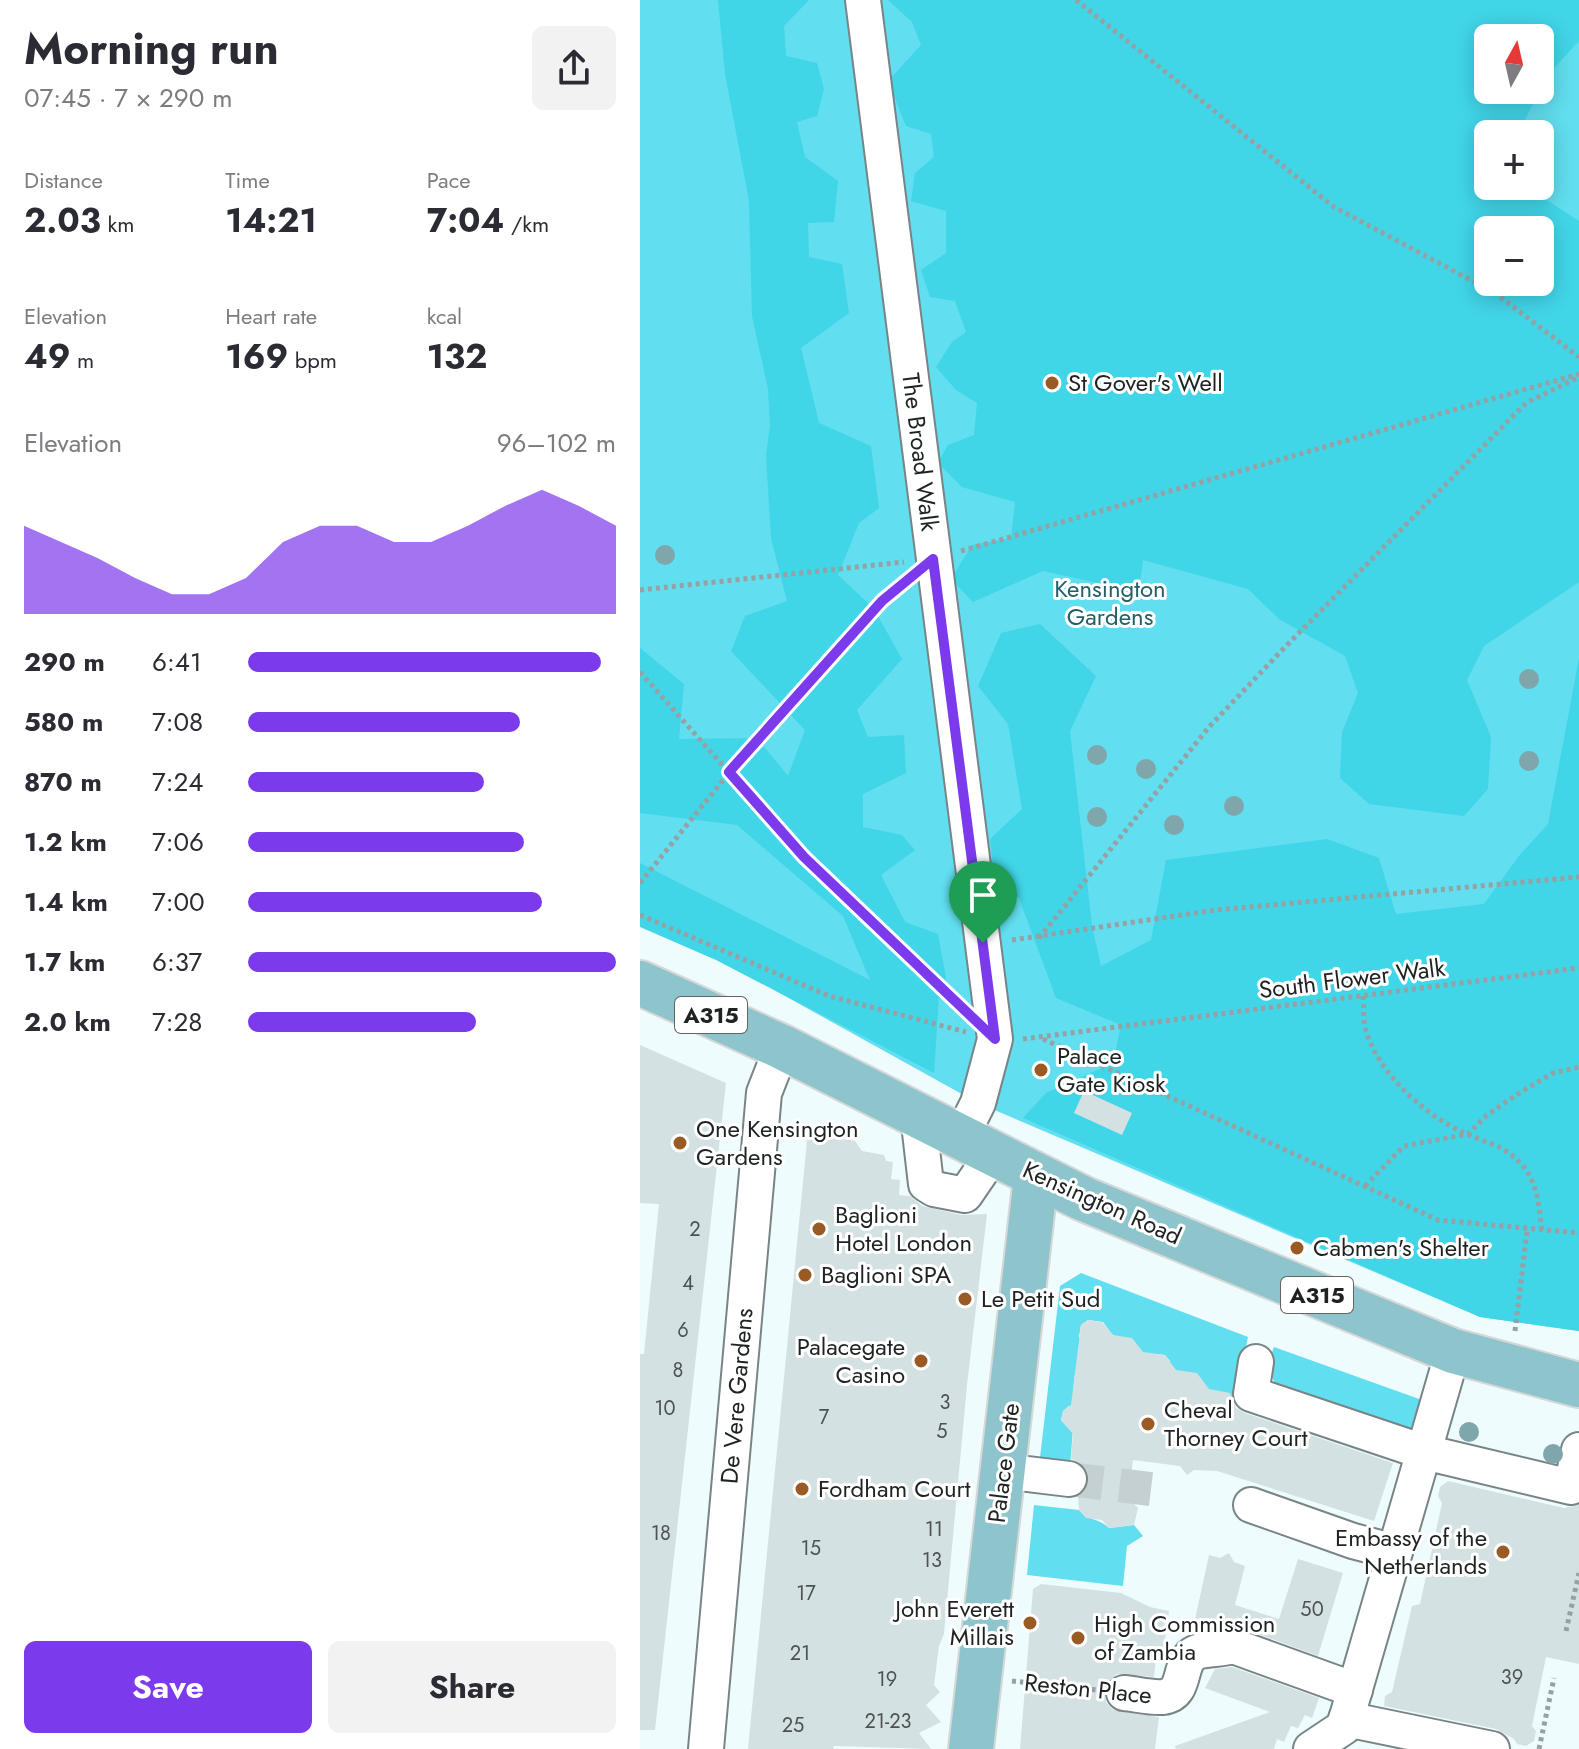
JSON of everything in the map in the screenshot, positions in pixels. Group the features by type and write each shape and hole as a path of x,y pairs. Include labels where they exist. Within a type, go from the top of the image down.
{"main road":[{"name":"Kensington Road","path":"640,983 782,1047 1036,1177 1453,1351 1579,1385"},
{"name":"Palace Gate","path":"971,1749 1036,1177"}],"street":[{"name":"The Broad Walk","path":"863,0 995,1039 978,1103 977,1145 965,1195 934,1189 926,1184 918,1115"},
{"name":"De Vere Gardens","path":"706,1749 764,1093 782,1047"},
{"path":"1311,1749 1351,1721 1395,1552 1453,1351"},
{"path":"1256,1362 1251,1394 1424,1452 1571,1487 1579,1450"},
{"path":"1003,1471 1069,1479"},
{"path":"1251,1505 1353,1541 1395,1552"},
{"name":"Reston Place","path":"1124,1693 1165,1697 1175,1692 1186,1661 1195,1653 1233,1646 1351,1721"},
{"path":"1351,1721 1492,1749"}],"path":[{"path":"1076,0 1334,207 1495,293 1579,357"},
{"path":"640,590 933,559 1579,376"},
{"path":"1039,938 1209,727 1248,686 1526,403 1579,376"},
{"path":"640,883 729,772 882,601 933,559"},
{"path":"640,672 804,857 995,1039"},
{"path":"983,943 1039,938 1216,910 1579,877"},
{"path":"640,915 829,996 995,1039"},
{"name":"South Flower Walk","path":"1365,1186 1042,1038 1579,968"},
{"path":"1363,996 1365,1028 1404,1092 1433,1117 1497,1144 1522,1164 1538,1195 1542,1232"},
{"path":"1579,1067 1553,1073 1516,1095 1468,1134 1404,1146 1365,1186 1438,1220 1527,1231 1579,1233"},
{"path":"1507,1368 1518,1321 1527,1231"},
{"path":"1566,1631 1579,1573"},
{"name":"Reston Place","path":"979,1677 1124,1693"},
{"path":"1539,1749 1554,1678"}],"green space":[{"name":"Kensington Gardens","path":"640,0 1579,0 1579,1331 1480,1317 978,1103 720,960 640,924"},
{"path":"1081,1273 1248,1337 1235,1403 1229,1393 1216,1395 1167,1375 1170,1361 1165,1355 1155,1354 1148,1359 1117,1341 1103,1322 1088,1320 1081,1325 1079,1337 1086,1347 1075,1376 1076,1407 1069,1406 1063,1411 1061,1420 1067,1427 1073,1428 1070,1468 1039,1466 1060,1286"},
{"path":"1274,1347 1422,1400 1410,1434 1275,1385 1268,1363"},
{"path":"1034,1505 1079,1510 1109,1528 1134,1525 1143,1536 1127,1546 1123,1586 1027,1575"}],"shaded area":[{"path":"718,0 809,0 784,26 786,56 817,63 824,89 817,116 797,122 805,157 838,181 834,222 808,223 809,257 842,264 849,313 801,348 819,423 871,446 879,508 859,523 838,575 874,609 902,659 857,710 868,737 904,735 906,773 863,794 863,827 902,835 915,850 881,875 905,922 938,934 946,978 939,996 934,1073 716,960 640,927 640,863 870,980 843,916 737,825 640,813 640,648 684,684 679,739 757,738 788,776 805,730 731,651 745,616 787,601 771,538 766,455 770,426 768,389 752,316 749,201 725,74"},
{"path":"888,0 1579,0 1579,41 1554,68 1554,24 1474,24 1474,104 1533,104 1525,120 1474,120 1474,200 1547,200 1579,221 1579,582 1484,646 1467,680 1491,737 1488,789 1464,816 1369,804 1340,778 1342,732 1358,693 1345,656 1279,619 1248,589 1143,560 1139,592 1043,571 973,602 951,579 972,545 1011,538 1015,502 962,487 938,463 948,445 974,435 977,403 956,390 936,367 952,342 966,332 955,301 930,297 921,270 946,253 946,211 911,201 915,173 934,157 931,134 906,126 888,81 921,45 912,22"},
{"path":"1040,624 1096,676 1070,731 1092,926 1101,966 1151,940 1166,860 1327,839 1379,858 1396,914 1484,904 1518,857 1548,824 1579,658 1579,1331 1480,1317 1023,1118 1046,1093 1113,1063 1121,1025 1056,998 1019,898 996,894 990,839 1022,809 1008,724 978,686 1001,633"}],"building":[{"path":"640,1045 726,1083 655,1730 640,1730 640,1354 644,1354 659,1204 640,1203"},
{"path":"1084,1091 1132,1113 1122,1135 1074,1113"},
{"path":"808,1130 855,1141 862,1151 884,1155 886,1161 893,1162 891,1179 900,1180 899,1195 910,1196 922,1206 961,1215 987,1214 967,1385 944,1634 939,1646 934,1685 940,1692 926,1705 941,1722 919,1733 931,1749 834,1746 833,1749 748,1749"},
{"name":"Cheval Thorney Court","path":"1088,1320 1102,1322 1113,1335 1132,1338 1143,1352 1165,1355 1176,1370 1197,1373 1209,1389 1230,1393 1236,1408 1245,1413 1393,1463 1374,1521 1217,1471 1194,1470 1187,1475 1180,1466 1133,1460 1128,1498 1138,1508 1134,1525 1109,1528 1102,1520 1086,1518 1079,1510 1078,1496 1089,1482 1088,1472 1082,1464 1071,1459 1073,1434 1061,1420 1063,1411 1071,1405 1081,1325"},
{"path":"1448,1481 1564,1508 1579,1505 1579,1664 1546,1657 1532,1726 1536,1731 1534,1741 1526,1746 1517,1744 1496,1729 1384,1706 1385,1696 1392,1692 1412,1606 1420,1604 1442,1503 1438,1496 1440,1487"},
{"path":"1229,1553 1234,1562 1245,1566 1235,1605 1279,1619 1298,1559 1343,1573 1318,1656 1240,1627 1192,1633 1209,1555 1220,1558"},
{"path":"1041,1584 1121,1593 1150,1607 1169,1611 1162,1659 1156,1658 1154,1677 1117,1674 1107,1682 1104,1692 1106,1702 1113,1710 1159,1717 1155,1749 1020,1749 1033,1589"},
{"path":"1232,1667 1319,1698 1312,1718 1305,1715 1298,1728 1291,1726 1284,1742 1277,1739 1274,1749 1176,1749 1175,1746 1270,1712 1205,1688 1215,1669"}],"tunnel":[{"path":"1069,1479 1151,1489"}],"place":[{"name":"St Gover's Well","path":"1052,383"},
{"name":"Palace Gate Kiosk","path":"1041,1070"},
{"name":"One Kensington Gardens","path":"680,1143"},
{"name":"Baglioni Hotel London","path":"819,1229"},
{"name":"Cabmen's Shelter","path":"1297,1248"},
{"name":"Baglioni SPA","path":"805,1275"},
{"name":"Le Petit Sud","path":"965,1299"},
{"name":"Palacegate Casino","path":"921,1361"},
{"name":"Cheval Thorney Court","path":"1148,1424"},
{"name":"Fordham Court","path":"802,1489"},
{"name":"Embassy of the Netherlands","path":"1503,1552"},
{"name":"John Everett Millais","path":"1030,1623"},
{"name":"High Commission of Zambia","path":"1078,1638"}],"route":[{"path":"933,559 983,943 995,1039 804,857 729,772 882,601 933,559"}]}
